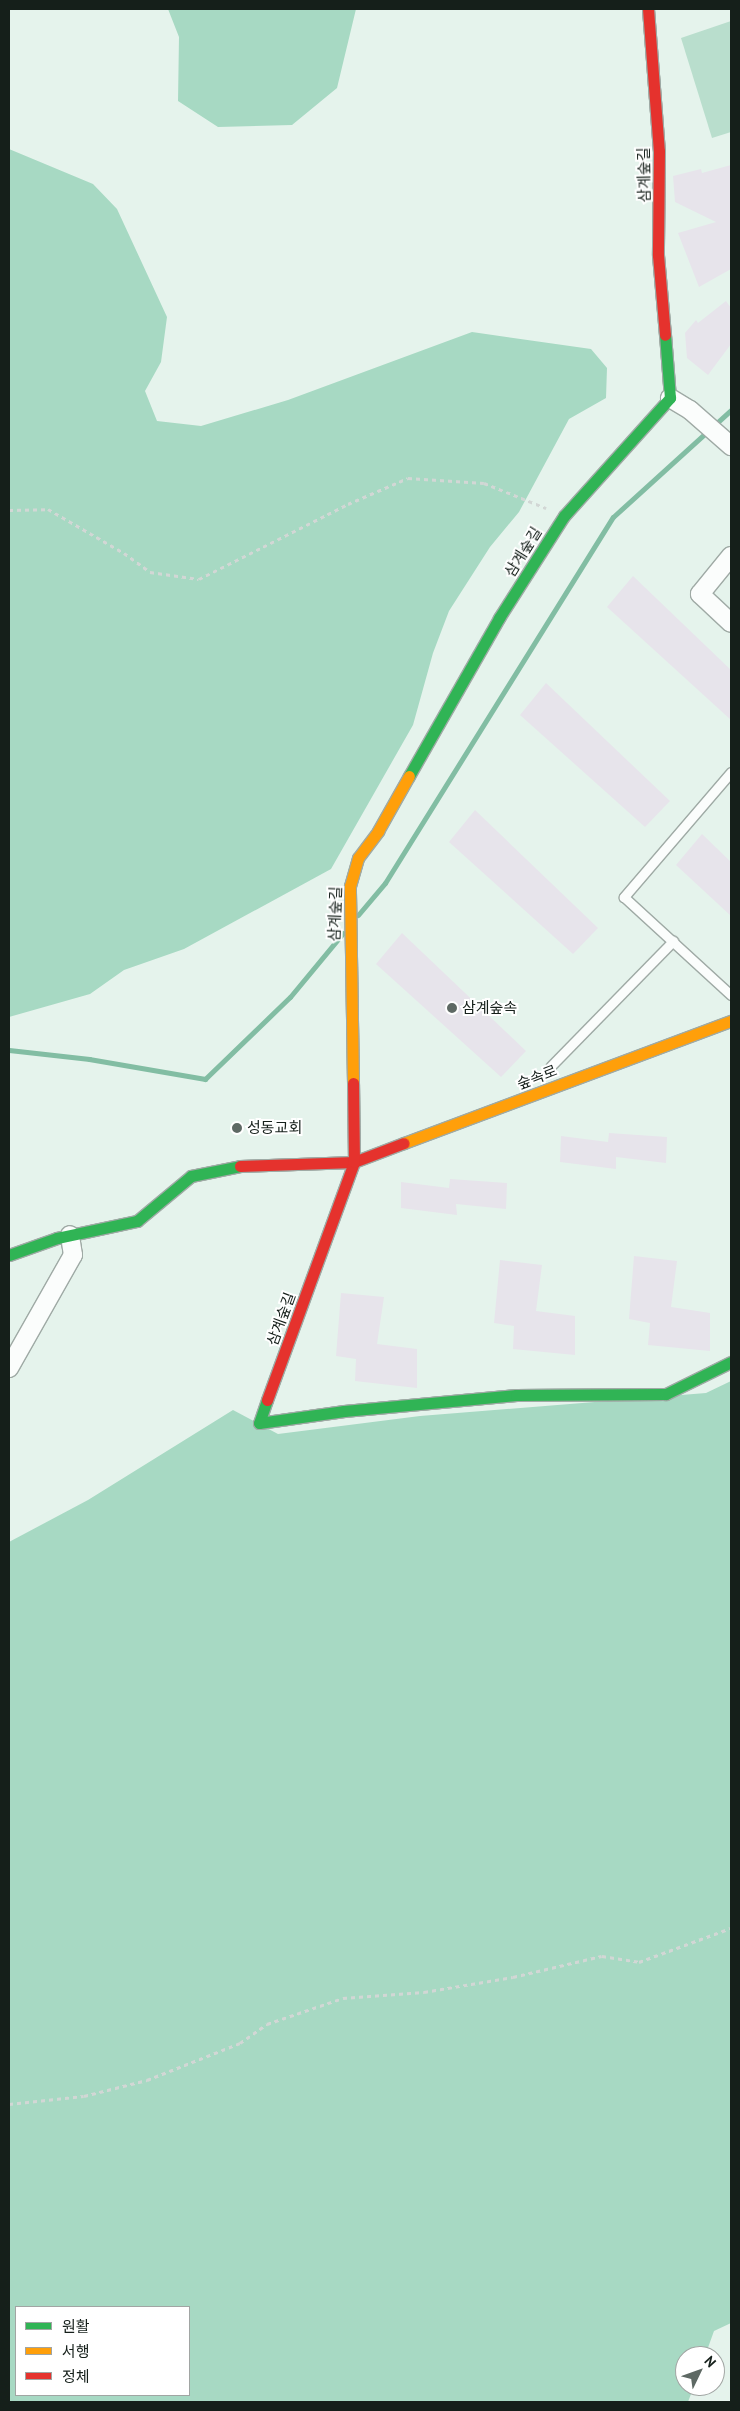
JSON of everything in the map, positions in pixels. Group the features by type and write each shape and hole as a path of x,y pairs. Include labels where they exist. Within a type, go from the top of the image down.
{"street":[{"name":"삼계숲길","path":"648,9 659,151 658,255 670,398 564,516 499,618 378,831 358,858 350,886 354,1162 259,1423 344,1411 516,1395 666,1394 731,1362"},
{"path":"670,398 690,410 729,443"},
{"path":"731,556 700,594 731,623"},
{"name":"숲속로","path":"9,1255 70,1236 137,1221 191,1176 234,1166 354,1162 731,1021"},
{"path":"9,1368 73,1255 70,1236"}],"lane":[{"path":"731,772 624,897 731,996"},
{"path":"551,1066 672,942"}],"path":[{"path":"9,510 48,509 124,553 150,572 198,579 348,504 408,478 484,483 564,516"},
{"path":"9,2104 84,2096 148,2080 240,2043 267,2024 342,1998 434,1990 513,1977 602,1956 639,1962 731,1928"}],"green space":[{"path":"168,9 356,9 337,88 292,125 218,127 178,101 179,37"},
{"path":"731,21 731,132 712,138 681,38"},
{"path":"9,149 93,184 117,209 167,317 161,362 145,391 157,421 201,426 288,400 472,332 591,349 607,368 606,398 569,419 519,512 490,547 449,611 433,653 413,725 331,869 184,949 124,970 90,994 9,1017"},
{"path":"731,1381 731,2323 714,2331 709,2346 675,2346 675,2396 690,2396 688,2402 9,2402 9,1542 88,1500 233,1410 278,1434 420,1416 706,1393"}],"building":[{"path":"731,165 731,269 699,287 678,233 716,222 675,202 673,176 701,169 702,173"},
{"path":"726,301 731,308 731,344 708,375 687,358 685,333 696,320 698,323"},
{"path":"633,576 731,670 731,720 607,607"},
{"path":"546,683 670,801 645,827 520,715"},
{"path":"475,810 598,928 573,954 449,842"},
{"path":"702,834 731,862 731,916 676,865"},
{"name":"삼계숲속","path":"402,933 526,1051 501,1077 376,964"},
{"path":"609,1133 667,1137 666,1163 616,1157 616,1169 560,1162 561,1136 608,1142"},
{"path":"450,1179 507,1183 506,1209 456,1204 457,1215 401,1208 401,1182 449,1188"},
{"path":"634,1256 677,1261 671,1307 710,1313 710,1351 648,1345 650,1323 629,1319"},
{"path":"500,1260 542,1265 536,1311 575,1316 575,1355 513,1349 514,1326 494,1323"},
{"path":"341,1293 384,1297 377,1344 417,1349 417,1388 355,1381 356,1359 336,1356"}],"waterway":[{"path":"358,915 385,883 613,517 731,410"},
{"path":"9,1050 89,1059 205,1079 290,997 343,933"}],"traffic: fast":[{"path":"409,776 499,618 564,516 670,398 665,335"},
{"path":"9,1255 57,1238 137,1221 191,1176 240,1166"},
{"path":"267,1400 259,1423 344,1411 516,1395 666,1394 731,1362"}],"traffic: slow":[{"path":"353,1083 350,886 358,858 378,831 409,776"},
{"path":"404,1143 731,1021"}],"traffic: jam":[{"path":"648,9 659,151 658,255 665,335"},
{"path":"267,1400 354,1162 353,1083"},
{"path":"240,1166 354,1162 404,1143"}],"place":[{"name":"삼계숲속","path":"452,1008"},
{"name":"성동교회","path":"237,1128"}]}
